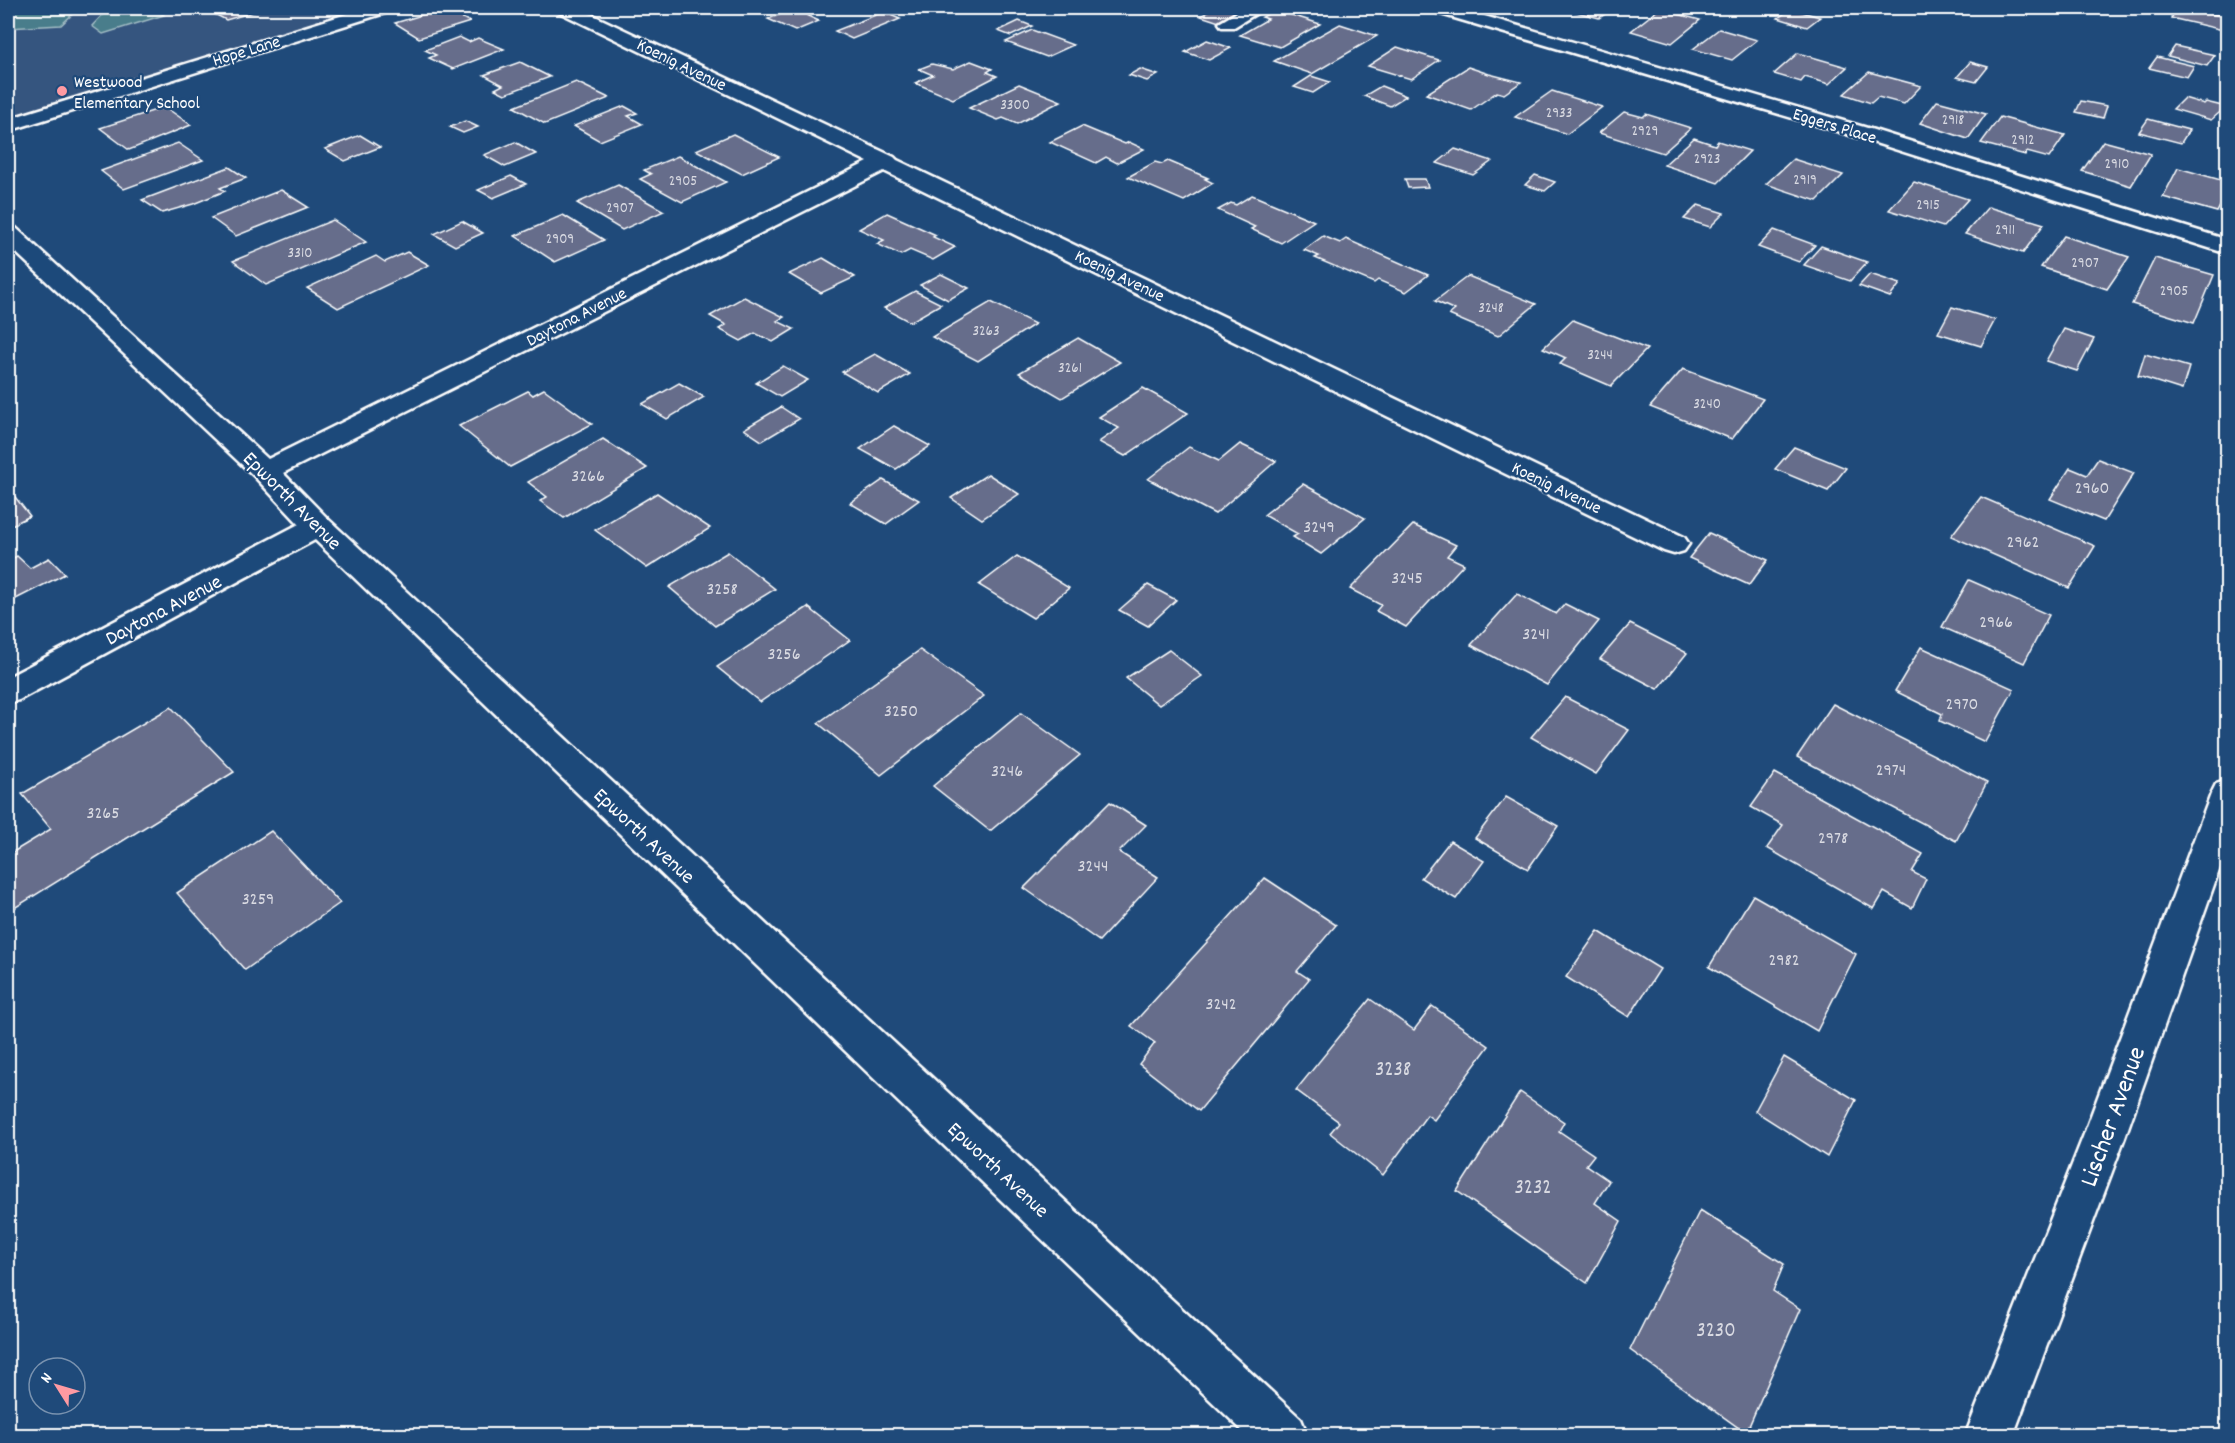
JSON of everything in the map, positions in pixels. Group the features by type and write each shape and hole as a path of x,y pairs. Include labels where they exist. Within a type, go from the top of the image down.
{"street":[{"name":"Hope Lane","path":"8,125 382,8"},
{"path":"1228,22 1257,8"},
{"name":"Eggers Place","path":"1440,8 1845,128 2228,247"},
{"name":"Koenig Avenue","path":"582,10 886,161 1674,544"},
{"name":"Daytona Avenue","path":"265,471 886,161"},
{"name":"Epworth Avenue","path":"8,233 265,471 318,526 880,1058 1284,1436"},
{"name":"Daytona Avenue","path":"8,691 318,526"},
{"name":"Lischer Avenue","path":"1989,1436 2104,1137 2228,794"}],"shaded area":[{"name":"Westwood Elementary School","path":"8,8 382,8 8,125"}],"green space":[{"path":"8,8 79,8 61,25 8,28"},
{"path":"109,8 152,8 164,15 103,34 92,26"}],"building":[{"path":"203,8 267,8 226,20"},
{"path":"445,8 470,22 419,38 395,23"},
{"path":"708,8 736,8 721,13"},
{"path":"797,8 831,8 808,16 819,21 795,31 768,19"},
{"path":"1192,8 1247,8 1219,22 1201,16 1207,12"},
{"path":"1561,8 1615,8 1599,18"},
{"path":"2178,8 2228,17 2228,22 2223,30 2171,18"},
{"path":"1659,9 1700,20 1672,43 1631,31"},
{"path":"1791,9 1820,17 1807,27 1778,18"},
{"path":"1276,10 1320,24 1280,47 1240,35 1268,19 1262,17"},
{"path":"883,12 900,19 852,39 835,31"},
{"path":"1019,21 1032,26 1011,36 998,31"},
{"path":"1340,24 1377,36 1312,74 1274,61"},
{"path":"1719,29 1757,40 1732,60 1693,49"},
{"path":"1032,30 1073,45 1047,57 1006,42"},
{"path":"459,37 469,42 478,38 504,49 453,69 429,58 436,55 425,50"},
{"path":"1207,40 1231,48 1209,60 1185,52"},
{"path":"2175,46 2215,55 2207,66 2168,56"},
{"path":"1397,47 1439,60 1411,79 1368,66"},
{"path":"1798,53 1847,67 1829,84 1805,77 1801,82 1774,74"},
{"path":"2157,57 2194,66 2187,77 2149,68"},
{"path":"971,61 992,69 987,72 997,76 953,99 915,83 933,75 919,69 932,64 953,69"},
{"path":"520,62 550,77 505,94 495,89 503,85 484,75"},
{"path":"1970,62 1988,67 1976,82 1957,77"},
{"path":"1468,67 1521,82 1504,94 1497,92 1471,110 1426,94"},
{"path":"1140,69 1158,75 1147,81 1129,75"},
{"path":"1869,72 1921,86 1904,104 1878,97 1871,103 1844,94"},
{"path":"1311,76 1330,82 1313,93 1294,87"},
{"path":"576,82 609,98 545,124 514,107"},
{"path":"1019,84 1061,101 1017,124 1003,118 998,120 969,108"},
{"path":"1381,86 1406,96 1390,106 1364,96"},
{"path":"1552,91 1602,107 1567,134 1515,117"},
{"path":"2184,98 2226,107 2211,120 2173,109"},
{"path":"1937,101 1986,114 1968,139 1920,123"},
{"path":"2081,101 2107,106 2103,118 2076,112"},
{"path":"624,106 637,113 628,116 642,124 600,141 574,126"},
{"path":"165,107 191,125 129,150 100,128"},
{"path":"1624,112 1643,117 1646,114 1691,128 1663,153 1599,133"},
{"path":"2000,117 2065,135 2049,158 2027,152 2025,155 1981,143"},
{"path":"2148,119 2189,130 2181,143 2139,132"},
{"path":"465,121 478,127 463,133 450,127"},
{"path":"1082,126 1125,144 1129,142 1144,149 1117,163 1106,157 1096,163 1050,142"},
{"path":"733,134 779,157 742,174 696,150"},
{"path":"360,135 380,147 345,161 325,149"},
{"path":"1694,138 1715,145 1718,141 1750,151 1718,183 1664,165"},
{"path":"2103,141 2151,154 2131,186 2082,171"},
{"path":"515,142 536,154 505,167 484,155"},
{"path":"178,143 203,160 124,189 101,171"},
{"path":"1455,149 1492,161 1473,175 1437,163"},
{"path":"678,156 726,182 682,202 640,179 651,174 644,170"},
{"path":"1793,159 1843,175 1817,201 1766,184"},
{"path":"1168,161 1208,178 1205,179 1213,183 1184,201 1128,177 1155,162 1162,164"},
{"path":"229,167 246,178 220,188 225,191 193,204 162,213 142,200"},
{"path":"2178,168 2228,182 2228,191 2217,212 2163,197"},
{"path":"1535,175 1555,182 1545,191 1525,185"},
{"path":"511,176 526,184 493,198 478,190"},
{"path":"1405,179 1425,179 1428,187 1408,188"},
{"path":"1914,182 1968,199 1943,227 1889,210"},
{"path":"618,185 664,211 622,230 577,203"},
{"path":"281,190 308,207 236,236 211,218"},
{"path":"1252,195 1314,221 1281,243 1251,229 1255,227 1218,210 1231,203 1236,205"},
{"path":"1698,205 1724,213 1710,227 1684,219"},
{"path":"1988,207 2044,224 2023,253 1965,234"},
{"path":"887,213 936,235 933,237 955,247 933,260 910,250 901,255 877,244 884,240 859,229"},
{"path":"563,215 604,240 555,262 515,236"},
{"path":"333,220 366,242 266,285 233,261"},
{"path":"462,221 483,233 455,246 434,234"},
{"path":"1774,230 1815,245 1799,262 1758,247"},
{"path":"1323,236 1340,243 1346,239 1428,275 1406,292 1378,280 1374,283 1315,258 1319,256 1304,250"},
{"path":"2064,236 2129,257 2107,289 2041,267"},
{"path":"1821,246 1867,262 1850,281 1804,265"},
{"path":"407,252 429,265 338,308 307,288 376,256 385,262"},
{"path":"823,258 855,277 821,293 789,274"},
{"path":"2155,258 2214,275 2194,323 2132,304"},
{"path":"941,274 969,288 948,300 920,285"},
{"path":"1870,274 1900,284 1890,297 1859,286"},
{"path":"1468,276 1536,304 1498,336 1449,315 1455,310 1435,301"},
{"path":"915,291 941,304 910,322 884,308"},
{"path":"744,297 784,317 777,321 794,329 773,342 755,333 741,341 719,329 726,325 710,316"},
{"path":"991,302 1035,324 978,361 932,337"},
{"path":"1952,307 1995,320 1981,346 1938,333"},
{"path":"1573,320 1647,349 1611,386 1560,364 1566,358 1543,348"},
{"path":"2064,329 2094,339 2077,371 2046,361"},
{"path":"1078,338 1120,362 1062,398 1019,373"},
{"path":"875,354 910,374 878,393 842,372"},
{"path":"2145,354 2189,367 2182,390 2138,376"},
{"path":"783,366 808,380 780,397 756,383"},
{"path":"1683,369 1763,399 1732,439 1650,407"},
{"path":"679,383 704,397 667,419 642,404"},
{"path":"1143,388 1188,413 1125,456 1099,442 1119,428 1099,417"},
{"path":"544,389 592,424 510,467 459,426 528,391 533,395"},
{"path":"781,407 799,419 762,441 744,429"},
{"path":"894,426 930,446 896,469 860,449"},
{"path":"603,439 647,468 564,518 540,501 547,497 528,482"},
{"path":"1240,444 1276,461 1215,514 1148,479 1189,447 1219,461"},
{"path":"1794,447 1846,468 1828,491 1775,469"},
{"path":"2098,459 2134,473 2104,521 2050,499 2070,468 2087,475"},
{"path":"988,474 1019,494 982,519 951,498"},
{"path":"883,480 919,500 886,524 850,503"},
{"path":"1303,484 1365,518 1321,554 1293,537 1298,534 1264,515"},
{"path":"8,488 30,516 8,527"},
{"path":"657,493 710,528 647,568 595,530"},
{"path":"1981,497 2095,546 2069,588 1951,536"},
{"path":"1413,525 1456,545 1447,556 1464,564 1406,627 1376,611 1381,605 1350,589"},
{"path":"1709,533 1768,560 1749,585 1689,558"},
{"path":"728,552 775,589 715,626 669,587"},
{"path":"17,556 30,568 49,558 65,574 8,603 8,561"},
{"path":"1017,556 1069,588 1033,618 979,585"},
{"path":"1969,580 2049,615 2024,663 1942,627"},
{"path":"1148,585 1176,600 1148,626 1119,610"},
{"path":"1517,594 1556,614 1565,604 1599,621 1547,685 1471,645"},
{"path":"808,607 850,640 760,702 717,667"},
{"path":"1630,624 1687,653 1658,689 1600,659"},
{"path":"1921,647 2014,689 1985,742 1940,721 1942,714 1895,691"},
{"path":"920,650 984,696 881,775 818,723"},
{"path":"1169,650 1202,676 1159,705 1126,678"},
{"path":"1565,697 1629,730 1596,774 1531,737"},
{"path":"1833,704 1987,782 1956,841 1797,757"},
{"path":"171,707 234,772 8,912 8,855 51,829 22,794"},
{"path":"1021,713 1080,755 990,831 933,786"},
{"path":"1775,773 1923,854 1912,872 1926,879 1912,908 1884,892 1874,909 1767,848 1783,825 1751,807"},
{"path":"1506,797 1558,826 1528,869 1475,838"},
{"path":"1110,802 1146,825 1119,852 1158,877 1099,941 1024,888"},
{"path":"271,831 340,903 245,970 177,893"},
{"path":"1450,841 1484,861 1456,899 1421,878"},
{"path":"1265,878 1336,925 1297,971 1309,979 1199,1111 1139,1064 1155,1043 1131,1026"},
{"path":"1753,895 1856,954 1817,1031 1709,967"},
{"path":"1598,931 1660,969 1629,1017 1566,977"},
{"path":"1370,999 1414,1030 1432,1006 1489,1046 1434,1120 1427,1115 1383,1175 1330,1133 1339,1122 1296,1090"},
{"path":"1784,1057 1856,1100 1827,1157 1755,1111"},
{"path":"1520,1092 1564,1122 1559,1131 1594,1155 1586,1165 1609,1181 1595,1203 1621,1221 1587,1283 1457,1191"},
{"path":"1700,1210 1784,1264 1773,1291 1800,1309 1746,1433 1630,1350"}],"place":[{"name":"Westwood Elementary School","path":"62,91"}]}
